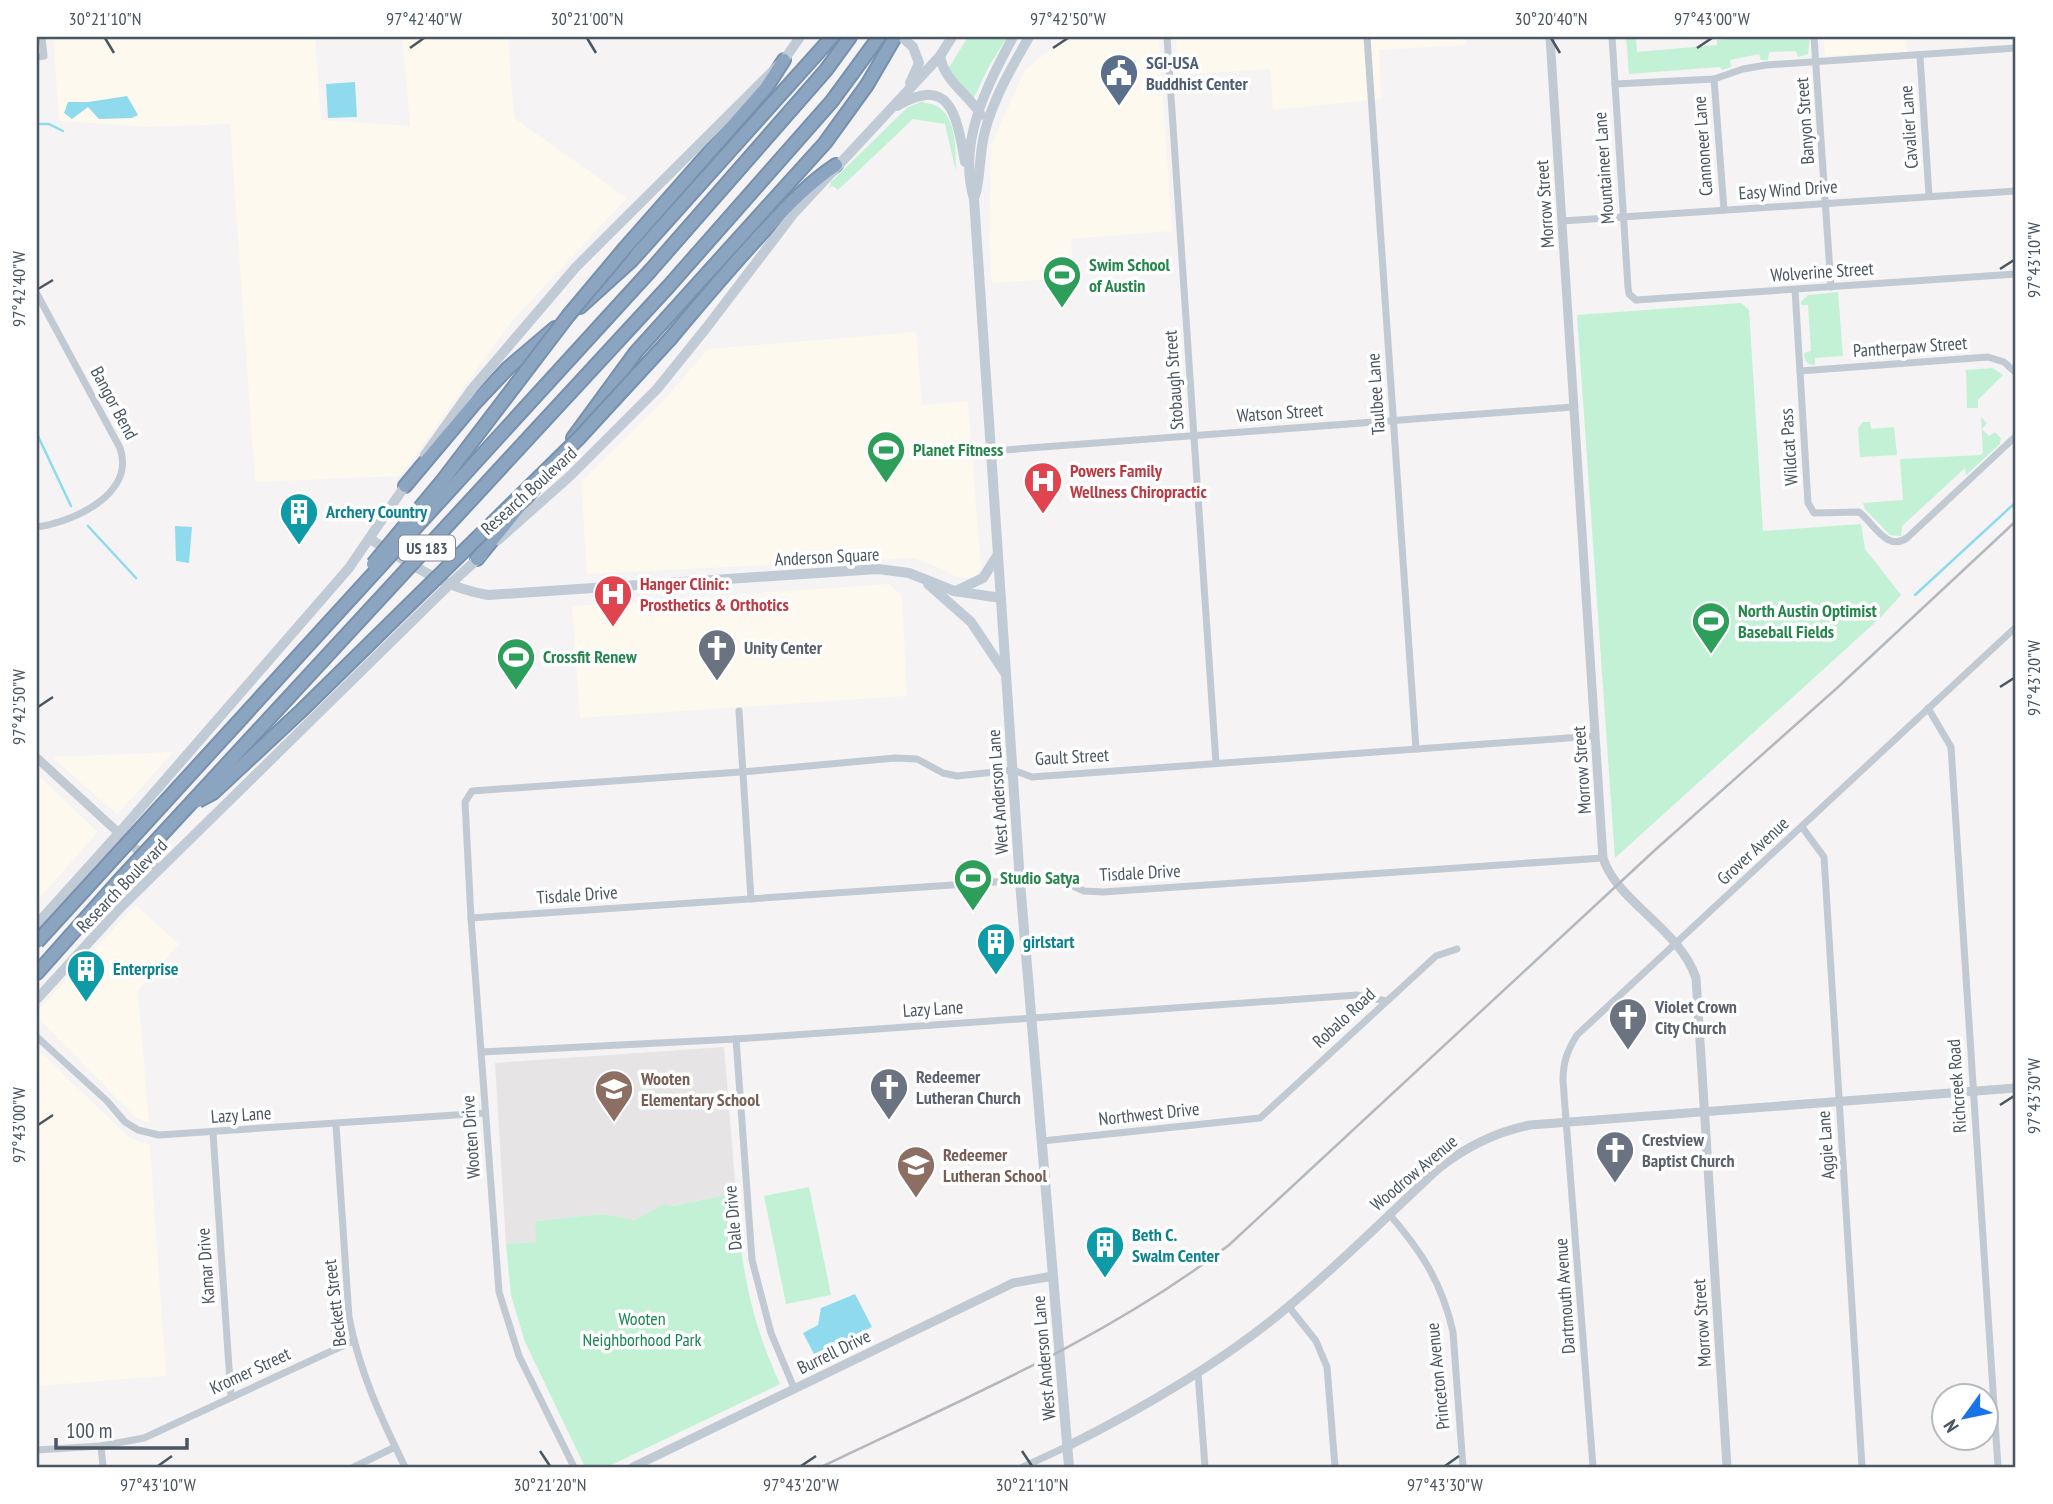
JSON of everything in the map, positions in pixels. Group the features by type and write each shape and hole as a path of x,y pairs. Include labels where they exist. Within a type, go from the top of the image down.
{"highway":[{"path":"405,486 508,368 632,260 832,37"},
{"name":"US 183","path":"37,942 650,271 826,70 850,37"},
{"path":"477,559 524,502 636,352 825,143 860,95 895,37"},
{"name":"US 183","path":"37,972 185,808 668,288 832,101 876,41"},
{"path":"352,597 378,556 443,480 568,316 766,89 784,60"},
{"path":"185,808 213,793 302,711 578,439 670,339 733,264 817,178 836,165"}],"main road":[{"name":"Research Boulevard","path":"37,924 349,568 472,389 576,267 784,60 800,37"},
{"path":"902,37 913,47 919,62 905,92"},
{"name":"Research Boulevard","path":"37,999 121,907 449,585 570,476 657,388 794,213 940,56 952,37"},
{"name":"West Anderson Lane","path":"1013,37 978,110 972,136 969,181 974,198 1020,882 1069,1467"},
{"path":"985,132 997,97 1029,37"},
{"path":"940,56 942,68 950,81 978,110 985,132"},
{"path":"887,112 914,97 927,94 940,98 949,105 956,117 969,181"},
{"name":"West Anderson Lane","path":"974,198 980,181 985,132"},
{"name":"Anderson Square","path":"370,539 425,573 471,592 506,595 878,569 909,573 954,591 1001,598"},
{"path":"954,591 979,581 998,555"},
{"path":"922,580 971,622 1006,676"},
{"path":"109,845 120,841 130,843"}],"street":[{"path":"40,57 42,37"},
{"name":"Stobaugh Street","path":"1167,37 1216,763"},
{"name":"Taulbee Lane","path":"1367,37 1416,749"},
{"name":"Morrow Street","path":"1550,37 1603,858 1613,877 1689,960 1696,978 1727,1467"},
{"name":"Mountaineer Lane","path":"1612,37 1628,287 1631,296"},
{"name":"Banyon Street","path":"1814,37 1831,287"},
{"path":"1615,84 1714,79 1752,67 2016,48"},
{"name":"Cavalier Lane","path":"1920,56 1929,196"},
{"name":"Cannoneer Lane","path":"1714,79 1724,210"},
{"name":"Easy Wind Drive","path":"1562,220 2016,191"},
{"name":"Wolverine Street","path":"1631,296 1638,301 2016,274"},
{"name":"Wildcat Pass","path":"1795,290 1809,507 1818,514 1861,513 1891,542 1899,542 1907,538 2016,436"},
{"name":"Bangor Bend","path":"37,294 116,439 125,464 119,480 103,498 68,520 37,527"},
{"name":"Pantherpaw Street","path":"1800,371 1988,357 2004,362 2016,373"},
{"name":"Watson Street","path":"990,451 1573,407"},
{"name":"Grover Avenue","path":"1568,1122 1563,1069 1569,1047 1577,1035 2016,627"},
{"name":"Richcreek Road","path":"1928,708 1951,747 1998,1467"},
{"path":"739,711 751,899"},
{"name":"Gault Street","path":"472,792 895,758 917,760 943,774 957,776 1013,770 1032,777 1595,736"},
{"path":"37,758 159,870"},
{"name":"Wooten Drive","path":"472,792 465,802 471,918 499,1292 519,1356 574,1467"},
{"name":"Aggie Lane","path":"1802,827 1824,857 1862,1467"},
{"name":"Tisdale Drive","path":"471,918 1056,878 1084,891 1103,892 1603,858"},
{"name":"Robalo Road","path":"1260,1118 1436,956 1457,949"},
{"name":"Lazy Lane","path":"482,1052 736,1039 1357,995 1386,1001"},
{"name":"Lazy Lane","path":"37,1037 107,1101 125,1122 138,1130 159,1135 485,1113"},
{"name":"Dale Drive","path":"736,1039 752,1260 771,1333 794,1388"},
{"name":"Woodrow Avenue","path":"1068,1446 1128,1415 1198,1373 1289,1307 1439,1168 1474,1144 1515,1128 2016,1088"},
{"name":"Northwest Drive","path":"1042,1142 1260,1118"},
{"name":"Dartmouth Avenue","path":"1568,1122 1592,1467"},
{"name":"Beckett Street","path":"336,1125 348,1317 366,1383 405,1467"},
{"name":"Kamar Drive","path":"214,1133 231,1397"},
{"name":"Princeton Avenue","path":"1389,1214 1424,1258 1450,1317 1463,1467"},
{"name":"Burrell Drive","path":"633,1467 1013,1283 1053,1276"},
{"path":"1289,1307 1317,1341 1327,1367 1335,1467"},
{"name":"Kromer Street","path":"37,1450 102,1446 144,1438 353,1340"},
{"path":"1198,1373 1205,1467"},
{"path":"102,1446 103,1467"},
{"path":"1023,1467 1068,1446"},
{"path":"354,1467 395,1447"}],"shaded area":[{"path":"53,37 315,37 321,120 410,126 402,37 508,37 514,118 627,198 511,322 400,476 255,482 230,124 149,127 59,121"},
{"path":"1066,37 1159,37 1172,231 1071,239 1073,278 992,283 989,247 991,145 1025,70"},
{"path":"1176,37 1466,37 1466,45 1379,50 1381,99 1273,110 1270,69 1178,75"},
{"path":"1823,37 1906,37 1907,52 1825,56"},
{"path":"916,332 922,405 968,401 981,568 975,576 957,577 914,558 587,574 581,482 664,400 708,349"},
{"path":"889,584 902,596 907,696 580,718 572,606"},
{"path":"173,752 117,815 52,757"},
{"path":"37,774 98,832 37,901"},
{"path":"136,905 179,944 138,991 149,1123 135,1117 37,1017 37,1011"},
{"name":"Wooten Elementary School","path":"724,1047 736,1193 671,1206 664,1204 635,1220 602,1214 535,1221 537,1242 506,1244 495,1063"},
{"path":"37,1049 130,1138 150,1145 166,1376 37,1386"}],"green space":[{"path":"968,37 1007,37 973,100 948,69"},
{"path":"1626,37 1636,37 1637,52 1717,45 1717,40 1810,37 1808,54 1798,57 1796,51 1769,52 1768,60 1761,60 1759,54 1730,60 1731,67 1722,70 1720,67 1629,74"},
{"path":"923,101 935,105 949,119 955,140 956,172 945,124 913,119 838,190 833,186 829,188 831,182 908,107"},
{"path":"1838,292 1843,356 1815,358 1815,365 1810,365 1804,353 1811,351 1808,305 1801,305 1801,302 1808,295"},
{"path":"1741,303 1749,310 1763,531 1861,524 1865,549 1901,595 1880,618 1615,858 1577,315"},
{"path":"1993,368 2003,375 1978,400 1978,408 1967,408 1966,370"},
{"path":"1981,417 1987,423 1982,429 1989,436 1995,432 2001,438 2000,444 1966,475 1965,468 1902,526 1901,536 1890,535 1865,509 1863,503 1903,500 1900,459 1981,455"},
{"path":"1863,422 1870,422 1871,429 1894,427 1897,455 1860,457 1858,428"},
{"path":"809,1187 831,1295 786,1304 764,1196"},
{"name":"Wooten Neighborhood Park","path":"736,1193 748,1290 761,1336 780,1384 607,1467 585,1467 525,1342 511,1295 506,1244 536,1242 535,1221 602,1214 635,1220 664,1204 672,1206"}],"water":[{"path":"355,82 357,117 328,118 326,84"},
{"path":"127,96 138,115 132,118 99,119 88,107 72,119 64,113 68,102"},
{"path":"175,526 192,527 189,563 176,561"},
{"path":"855,1294 872,1327 814,1354 803,1333 818,1325 821,1308"}],"waterway":[{"path":"37,124 49,124 63,131"},
{"path":"37,434 71,506"},
{"path":"1915,595 2016,502"},
{"path":"88,526 136,578"}],"railway":[{"path":"821,1467 1082,1339 1182,1279 1229,1245 1655,850 1837,688 2016,521"}],"place":[{"name":"SGI-USA Buddhist Center","path":"1119,107"},
{"name":"Swim School of Austin","path":"1062,309"},
{"name":"Planet Fitness","path":"886,484"},
{"name":"Powers Family Wellness Chiropractic","path":"1043,515"},
{"name":"Archery Country","path":"299,546"},
{"name":"Hanger Clinic: Prosthetics & Orthotics","path":"613,628"},
{"name":"North Austin Optimist Baseball Fields","path":"1711,655"},
{"name":"Unity Center","path":"717,682"},
{"name":"Crossfit Renew","path":"516,691"},
{"name":"Studio Satya","path":"973,912"},
{"name":"girlstart","path":"996,976"},
{"name":"Enterprise","path":"86,1003"},
{"name":"Violet Crown City Church","path":"1628,1051"},
{"name":"Redeemer Lutheran Church","path":"889,1121"},
{"name":"Wooten Elementary School","path":"614,1123"},
{"name":"Crestview Baptist Church","path":"1615,1184"},
{"name":"Redeemer Lutheran School","path":"916,1199"},
{"name":"Beth C. Swalm Center","path":"1105,1279"}]}
